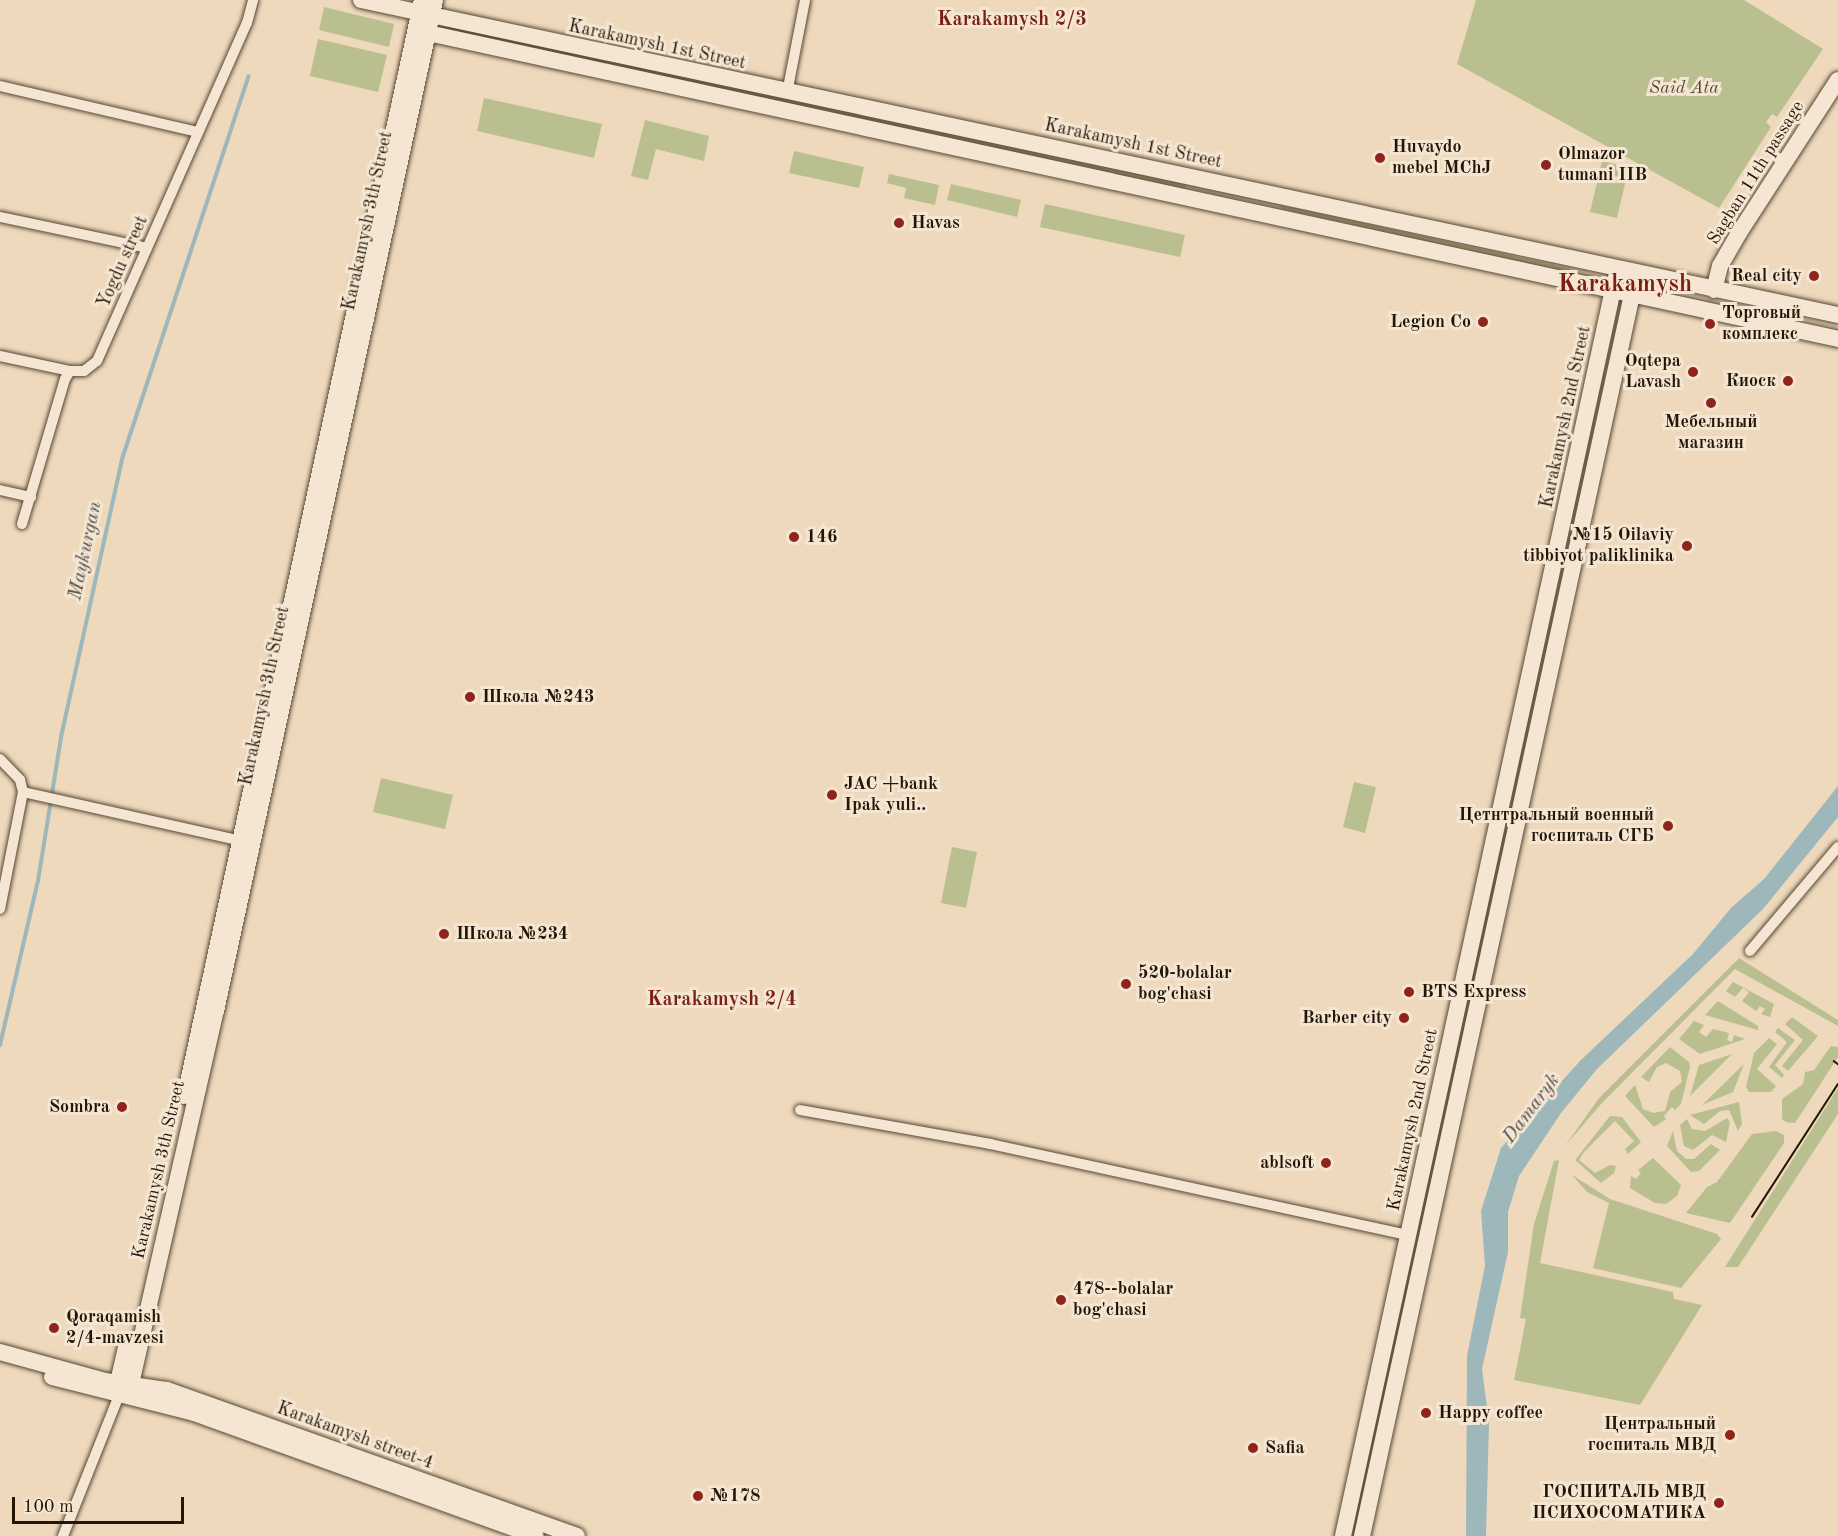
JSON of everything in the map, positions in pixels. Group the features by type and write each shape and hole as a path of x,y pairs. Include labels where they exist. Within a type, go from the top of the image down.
{"main road":[{"name":"Karakamysh 1st Street","path":"361,0 427,8 787,93 1203,178 1617,270 1838,315"},
{"name":"Karakamysh 3th Street","path":"123,1387 428,33 427,8"},
{"name":"Karakamysh 3th Street","path":"246,842 427,8"},
{"name":"Karakamysh 1st Street","path":"428,33 1838,339"},
{"name":"Sagban 11th passage","path":"1714,290 1720,266 1739,233 1838,80"},
{"path":"1199,200 1203,178"},
{"name":"Karakamysh 2nd Street","path":"1343,1536 1617,270"},
{"path":"1362,1536 1637,274"},
{"path":"1537,643 1556,647"},
{"path":"1421,1179 1439,1182"},
{"path":"1,1352 13,1364 123,1387"},
{"name":"Karakamysh street-4","path":"123,1387 535,1536"},
{"name":"Karakamysh street-4","path":"123,1387 167,1390 577,1536"}],"street":[{"name":"Yogdu street","path":"70,371 84,371 97,361 247,23 253,0"},
{"path":"787,93 805,0"},
{"path":"0,86 198,132"},
{"path":"0,217 147,248"},
{"path":"0,356 70,371 22,524"},
{"path":"0,490 31,497"},
{"path":"0,759 20,780 23,792 0,905"},
{"path":"23,792 246,842"},
{"path":"1750,951 1838,847"},
{"path":"800,1110 990,1144 1408,1235"},
{"name":"Karakamysh 3th Street","path":"63,1536 123,1387"}],"green space":[{"name":"Said Ata","path":"1476,0 1744,0 1823,49 1777,117 1772,114 1766,122 1771,127 1719,208 1457,64"},
{"path":"324,7 394,24 389,47 319,30"},
{"path":"451,27 1186,184 1185,189 450,32"},
{"path":"318,39 387,55 378,92 310,76"},
{"path":"484,98 602,124 594,158 477,131"},
{"path":"645,120 709,136 704,161 656,149 648,180 631,176"},
{"path":"794,151 864,167 859,188 789,173"},
{"path":"1602,161 1629,167 1617,218 1590,212"},
{"path":"889,174 939,185 935,205 904,198 906,188 887,183"},
{"path":"951,184 1021,200 1017,217 947,200"},
{"path":"1045,204 1185,235 1180,257 1040,227"},
{"path":"1280,205 1569,268 1574,274 1282,209"},
{"path":"381,778 453,795 445,829 373,812"},
{"path":"1354,782 1376,787 1365,833 1343,827"},
{"path":"952,847 977,852 966,908 941,903"},
{"path":"1739,958 1838,1020 1838,1026 1735,969 1602,1103 1565,1146 1599,1098"},
{"path":"1733,982 1774,1004 1770,1017 1761,1014 1765,1009 1760,1006 1756,1011 1742,1001 1749,992 1743,988 1735,997 1726,991"},
{"path":"1718,1001 1758,1026 1758,1030 1705,1015"},
{"path":"1792,1017 1818,1036 1788,1071 1782,1066 1803,1040 1785,1024"},
{"path":"1694,1021 1704,1025 1699,1032 1706,1037 1713,1029 1729,1033 1727,1040 1732,1042 1734,1035 1745,1039 1700,1054 1679,1039"},
{"path":"1778,1028 1795,1040 1775,1065 1784,1075 1782,1078 1769,1067 1787,1042 1775,1032"},
{"path":"1769,1038 1777,1044 1757,1069 1776,1086 1771,1092 1749,1092 1746,1087 1754,1053"},
{"path":"1831,1046 1838,1047 1838,1057 1795,1123 1786,1122 1782,1119 1782,1099 1803,1084 1805,1072 1814,1070"},
{"path":"1670,1047 1689,1062 1690,1067 1681,1104 1675,1110 1672,1107 1664,1116 1666,1119 1654,1127 1625,1096 1635,1085 1643,1109 1653,1113 1665,1111 1670,1092 1682,1082 1680,1071 1666,1063 1657,1067 1649,1082 1641,1077"},
{"path":"1732,1054 1690,1096 1699,1065"},
{"path":"1744,1064 1733,1092 1702,1105"},
{"path":"1838,1088 1838,1114 1738,1267 1725,1267"},
{"path":"1739,1102 1742,1124 1738,1131 1729,1110 1720,1111 1704,1124 1690,1115"},
{"path":"1610,1116 1622,1117 1641,1142 1628,1154 1625,1149 1634,1141 1615,1121 1584,1152 1579,1160 1595,1173 1610,1165 1616,1166 1614,1173 1601,1183 1575,1160"},
{"path":"1727,1118 1730,1122 1726,1142 1712,1135 1693,1150 1684,1146 1680,1125 1687,1119 1692,1129 1705,1131"},
{"path":"1673,1131 1677,1151 1686,1159 1694,1159 1711,1144 1720,1150 1699,1171 1691,1172 1667,1146"},
{"path":"1776,1131 1784,1135 1784,1143 1730,1223 1686,1213 1707,1187 1717,1182 1752,1134"},
{"path":"1653,1158 1681,1185 1677,1196 1666,1204 1655,1203 1630,1188 1631,1176 1636,1179 1641,1173 1638,1170"},
{"path":"1559,1160 1540,1263 1673,1292 1674,1299 1702,1305 1640,1405 1514,1380 1526,1319 1520,1318 1534,1224 1554,1161"},
{"path":"1572,1175 1610,1199 1717,1234 1721,1239 1681,1288 1593,1268 1609,1203 1587,1192"}],"water":[{"path":"1838,786 1838,817 1763,909 1597,1069 1561,1113 1519,1176 1508,1212 1508,1252 1482,1369 1489,1423 1486,1536 1466,1536 1467,1356 1485,1266 1481,1211 1501,1148 1581,1060 1693,954 1731,908 1764,879"}],"waterway":[{"name":"Maykurgan","path":"0,1045 38,881 61,737 123,456 249,76"}],"tram line":[{"path":"1834,1061 1838,1064"},
{"path":"1752,1217 1838,1084"}],"place":[{"name":"Huvaydo mebel MChJ","path":"1380,158"},
{"name":"Olmazor tumani IIB","path":"1546,165"},
{"name":"Havas","path":"899,223"},
{"name":"Real city","path":"1814,276"},
{"name":"Legion Co","path":"1483,322"},
{"name":"Торговый комплекс","path":"1710,324"},
{"name":"Oqtepa Lavash","path":"1693,372"},
{"name":"Киоск","path":"1788,381"},
{"name":"Мебельный магазин","path":"1711,403"},
{"name":"146","path":"794,537"},
{"name":"№15 Oilaviy tibbiyot paliklinika","path":"1687,546"},
{"name":"Школа №243","path":"470,697"},
{"name":"JAC +bank Ipak yuli..","path":"832,795"},
{"name":"Цетнтральный военный госпиталь СГБ","path":"1668,826"},
{"name":"Школа №234","path":"444,934"},
{"name":"520-bolalar bog'chasi","path":"1126,984"},
{"name":"BTS Express","path":"1409,992"},
{"name":"Barber city","path":"1404,1018"},
{"name":"Sombra","path":"122,1107"},
{"name":"ablsoft","path":"1326,1163"},
{"name":"478--bolalar bog'chasi","path":"1061,1300"},
{"name":"Qoraqamish 2/4-mavzesi","path":"54,1328"},
{"name":"Happy coffee","path":"1426,1413"},
{"name":"Центральный госпиталь МВД","path":"1730,1435"},
{"name":"Safia","path":"1253,1448"},
{"name":"№178","path":"698,1496"},
{"name":"ГОСПИТАЛЬ МВД ПСИХОСОМАТИКА","path":"1719,1503"}],"district":[{"name":"Karakamysh 2/3","path":"1012,20"},
{"name":"Karakamysh","path":"1625,286"},
{"name":"Karakamysh 2/4","path":"722,1000"}],"water label":[{"name":"Damaryk","path":"1532,1109"}]}
